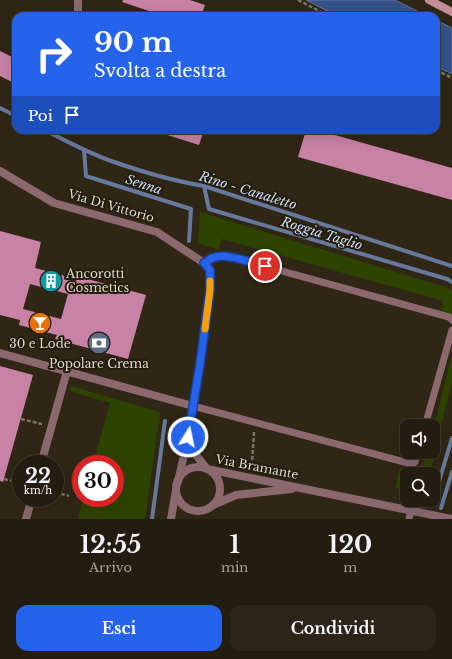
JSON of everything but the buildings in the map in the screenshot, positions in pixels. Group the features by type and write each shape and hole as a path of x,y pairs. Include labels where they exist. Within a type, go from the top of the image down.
{"main road":[{"path":"429,0 452,12"}],"street":[{"path":"78,0 78,12"},
{"name":"Via Di Vittorio","path":"0,171 54,203 157,232 204,263"},
{"path":"171,519 188,437 210,290 210,270 204,263"},
{"path":"0,353 193,406"},
{"path":"44,455 67,371"},
{"path":"188,437 196,455 207,469 218,479 220,486 220,493 217,500 200,519"},
{"path":"207,469 199,467 186,471 181,476 177,486 178,496 187,507 200,511 210,507"},
{"name":"Via Bramante","path":"207,469 452,519"},
{"name":"Via Bramante","path":"210,507 236,495 262,491 303,488"},
{"path":"26,519 29,507"}],"lane":[{"path":"204,263 220,256 234,258 449,317 452,320"},
{"path":"427,419 452,330"},
{"path":"193,406 412,464 416,459"},
{"path":"408,519 411,510"}],"path":[{"path":"298,0 321,12"},
{"path":"440,72 452,78"},
{"path":"21,419 52,426"},
{"path":"254,422 252,463 253,466 258,468"},
{"path":"4,479 12,481"},
{"path":"64,495 69,496"}],"green space":[{"path":"200,212 445,287 452,290 452,316 441,311 443,301 222,239 219,250 198,243"},
{"path":"452,355 452,381 440,432 440,419 436,419"},
{"path":"71,386 160,412 145,519 78,519 81,507 124,507 124,455 96,455 110,403 69,391"},
{"path":"425,459 434,459 432,467 419,467"},
{"path":"400,468 400,489 395,488"}],"water":[{"path":"306,0 395,0 419,12 329,12"},
{"path":"440,22 452,28 452,74 440,68"}],"waterway":[{"name":"Rino - Canaletto","path":"0,108 12,114"},
{"name":"Rino - Canaletto","path":"52,134 105,159 125,166 170,179 204,186 452,266"},
{"name":"Senna","path":"84,150 86,176 191,209 189,241"},
{"name":"Roggia Taglio","path":"204,186 209,209 447,279 452,282"},
{"name":"Senna","path":"152,519 165,421"},
{"name":"Roggia Taglio","path":"440,478 452,438"},
{"path":"441,508 452,472"}],"slow traffic":[{"path":"205,329 210,281"}],"place":[{"name":"Ancorotti Cosmetics","path":"51,281"},
{"name":"30 e Lode","path":"40,323"},
{"name":"Popolare Crema","path":"99,343"}],"route":[{"path":"188,437 210,290 210,270 204,263 220,256 265,266"}]}
